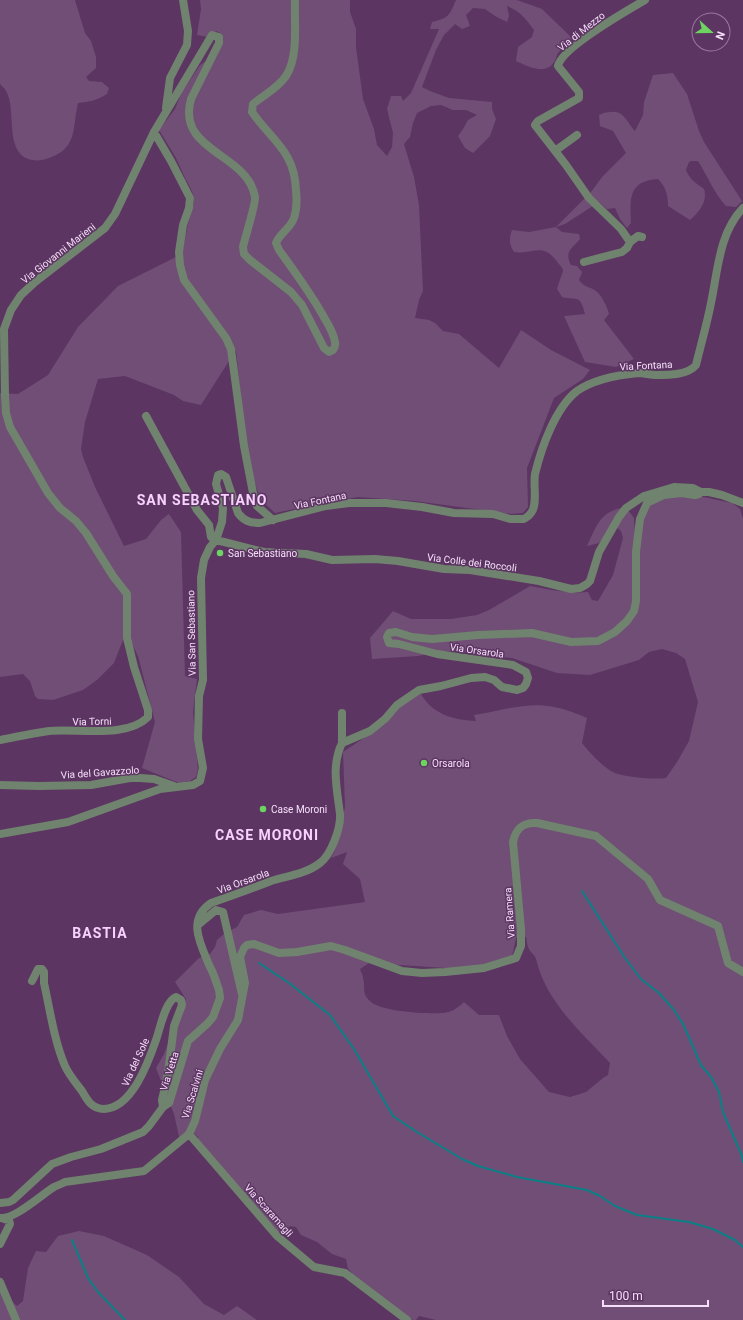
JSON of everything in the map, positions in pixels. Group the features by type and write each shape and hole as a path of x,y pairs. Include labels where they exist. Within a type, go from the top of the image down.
{"street":[{"path":"164,115 169,94 170,78 187,45 188,31 183,0"},
{"name":"Via Giovanni Marieni","path":"127,638 127,594 113,576 86,533 76,521 60,508 48,493 10,427 6,413 4,329 11,310 21,294 105,228 115,214 154,132 212,35 219,37 219,43 196,87 189,106 190,121 193,130 201,141 240,170 248,178 253,188 256,198 243,247 244,254 291,292 302,305 324,348 329,352 333,350 336,346 332,332 308,290 279,250 276,243 279,237 288,229 294,220 297,206 296,180 293,168 280,145 252,112 253,104 269,93 286,76 291,65 294,55 295,0"},
{"name":"Via di Mezzo","path":"630,242 621,229 589,198 566,165 535,127 538,121 577,100 580,94 559,68 558,66 560,61 568,52 601,26 645,0"},
{"path":"154,132 190,198 189,208 183,225 179,252 180,265 184,280 226,338 232,349 242,438 253,493 257,506 273,520"},
{"path":"555,152 577,135"},
{"name":"Via Fontana","path":"262,523 326,506 349,503 386,503 422,506 454,513 493,514 510,519 524,519 531,513 534,506 534,476 549,430 562,408 577,392 598,381 620,375 640,373 656,375 686,372 692,370 696,365 711,305 720,254 728,229 743,208"},
{"path":"584,262 622,252 630,242 638,236 642,237"},
{"path":"146,416 197,510 209,525 211,537 216,540"},
{"name":"Via San Sebastiano","path":"0,834 68,822 160,789 193,785 200,781 203,768 198,739 199,696 203,680 201,578 204,560 210,547 216,540 222,522 223,508 216,484 217,478 221,474 226,478 238,512 242,517 252,523 262,523"},
{"name":"Via Colle dei Roccoli","path":"216,540 264,552 306,554 332,560 375,559 398,561 444,570 470,570 539,581 571,590 580,588 590,580 602,545 622,511 644,496 674,487 694,488 701,492 716,494 743,503"},
{"name":"Via Orsarola","path":"198,925 200,915 205,907 211,903 272,881 294,875 319,864 325,858 330,850 340,820 335,782 335,763 342,743 370,732 385,719 397,705 419,690 442,686 471,678 484,677 494,680 502,687 517,690 526,684 528,678 526,672 513,665 437,654 399,644 389,643 387,637 389,633 396,632 412,637 432,639 478,635 532,633 571,642 598,641 615,632 627,621 634,610 636,601 636,552 638,535 640,519 647,503 664,495 681,493 695,496 701,492"},
{"name":"Via Torni","path":"0,740 49,731 109,732 121,730 145,720 148,717 148,710 134,668 127,638"},
{"path":"342,713 342,743"},
{"name":"Via del Gavazzolo","path":"0,785 91,785 135,778 154,779 175,787"},
{"name":"Via Ramera","path":"242,994 245,983 240,957 244,948 251,944 278,953 297,952 330,946 402,971 422,974 484,968 516,958 521,946 521,929 513,842 514,834 520,826 528,822 596,836 648,878 660,900 718,926 728,963 743,972"},
{"name":"Via Scalvini","path":"1,1220 15,1214 54,1187 65,1182 144,1170 189,1134 195,1120 205,1080 220,1048 238,1020 242,994 223,912 216,910 198,925"},
{"name":"Via Vetta","path":"0,1203 13,1200 52,1164 101,1149 143,1132 163,1107 169,1103 188,1041 213,1017 220,998 219,990 197,934 198,925"},
{"name":"Via del Sole","path":"32,981 36,970 42,970 44,972 44,983 66,1068 89,1102 97,1108 105,1109 115,1106 126,1099 134,1090 154,1047 167,1006 173,998 176,997 181,1000 182,1005 174,1026 168,1073 162,1100 163,1107"},
{"name":"Via Scaramagli","path":"189,1134 282,1240 314,1267 345,1273 407,1320"},
{"path":"0,1244 10,1224 9,1220 1,1220"},
{"path":"0,1282 16,1320"}],"shaded area":[{"path":"0,0 75,0 85,33 91,41 96,57 96,68 86,77 89,81 102,82 109,88 107,94 100,98 78,103 74,129 69,143 65,149 58,154 46,159 28,159 21,154 16,147 13,138 9,99 6,90 0,84"},
{"path":"200,0 350,0 350,12 356,29 356,47 363,99 374,129 377,145 387,156 392,147 393,133 387,109 391,96 401,96 403,101 411,93 439,29 430,29 432,22 448,16 456,0 517,0 542,9 569,35 572,40 559,51 551,66 546,68 536,69 516,61 518,47 532,37 534,30 516,10 507,6 509,16 507,22 485,9 473,8 466,15 470,26 462,29 455,24 444,35 436,50 422,87 449,98 492,102 492,109 496,119 490,136 473,153 465,148 458,136 468,120 477,115 466,110 453,110 441,105 431,106 417,113 410,137 404,144 414,177 419,205 423,291 419,300 415,318 429,320 435,323 443,331 459,334 499,368 521,330 551,350 590,370 583,379 554,398 527,468 528,507 523,513 511,514 415,501 358,497 275,513 260,499 253,477 245,437 236,350 201,405 183,401 174,395 125,376 98,379 85,422 81,449 95,487 124,546 146,539 161,520 169,514 181,532 185,676 197,679 193,712 198,769 196,777 190,781 179,783 142,768 155,722 138,656 130,640 125,635 114,663 97,680 83,690 53,700 38,699 35,696 30,681 23,674 0,677 0,393 18,394 48,375 78,327 118,286 182,254 194,203 194,197 176,158 159,130 175,109 181,94 200,65 214,56 223,40 222,34 216,31 208,37 197,35 201,9"},
{"path":"673,73 687,94 704,142 742,201 736,207 726,206 698,161 692,161 689,162 686,170 691,179 704,189 705,198 697,214 690,220 668,206 666,191 658,179 648,180 636,187 631,199 631,223 627,228 620,219 615,208 607,209 599,202 565,224 556,227 591,192 602,177 626,153 613,131 600,126 599,115 608,112 619,113 635,131 643,115 644,102 653,75"},
{"path":"556,227 562,232 579,234 580,239 570,250 568,256 571,265 577,266 582,272 579,280 581,283 596,291 602,298 609,314 604,320 634,359 616,367 585,362 564,316 585,314 580,301 562,297 557,289 563,271 562,268 548,252 538,250 514,252 511,247 510,236 512,230 529,232"},
{"path":"694,495 732,503 740,509 743,519 743,1320 436,1320 419,1316 416,1320 407,1319 388,1309 370,1294 349,1270 346,1259 332,1254 317,1242 301,1235 296,1227 290,1226 281,1235 198,1143 198,1137 193,1132 180,1141 174,1114 156,1068 164,1054 181,1007 186,999 175,982 199,958 210,954 215,947 217,940 225,933 237,927 244,915 261,910 278,914 365,902 360,879 343,864 347,852 331,858 335,850 345,807 343,752 385,724 414,692 420,692 430,706 436,711 451,717 467,720 476,721 474,715 514,707 534,705 544,705 570,711 587,718 582,743 595,758 611,771 629,776 661,779 666,778 689,741 698,702 685,659 676,653 662,649 649,652 639,660 590,675 557,673 512,658 484,656 464,652 443,651 418,656 372,659 370,638 393,611 411,619 451,619 477,615 489,610 530,586 566,592 588,592 592,600 598,601 613,575 623,538 621,531 615,526 599,543 587,546 600,520 610,512 626,507 634,518 635,533 647,507 663,498","holes":["526,937 528,948 535,958 541,975 556,1003 576,1028 610,1063 608,1075 586,1092 570,1097 549,1092 520,1059 507,1036 499,1015 479,1015 464,1002 455,1009 443,1013 416,1013 394,1010 376,1005 367,998 365,993 364,981 360,969 369,963 461,969 481,966 512,957 516,938"]},
{"path":"79,1231 104,1236 147,1255 179,1277 204,1304 224,1315 237,1306 257,1320 0,1320 0,1291 17,1306 23,1301 28,1268 36,1251 46,1252 58,1236"}],"waterway":[{"path":"582,891 625,958 641,979 659,993 674,1010 683,1024 701,1065 711,1077 719,1092 723,1112 742,1156 743,1162"},
{"path":"259,963 289,983 330,1015 354,1049 393,1116 462,1159 478,1166 517,1177 587,1190 600,1196 615,1206 637,1215 689,1222 713,1229 735,1240 743,1247"},
{"path":"72,1240 88,1278 98,1292 125,1320"}],"place":[{"name":"San Sebastiano","path":"220,553"},
{"name":"Orsarola","path":"424,763"},
{"name":"Case Moroni","path":"263,809"}],"district":[{"name":"SAN SEBASTIANO","path":"202,500"},
{"name":"CASE MORONI","path":"267,835"},
{"name":"BASTIA","path":"100,933"}]}
